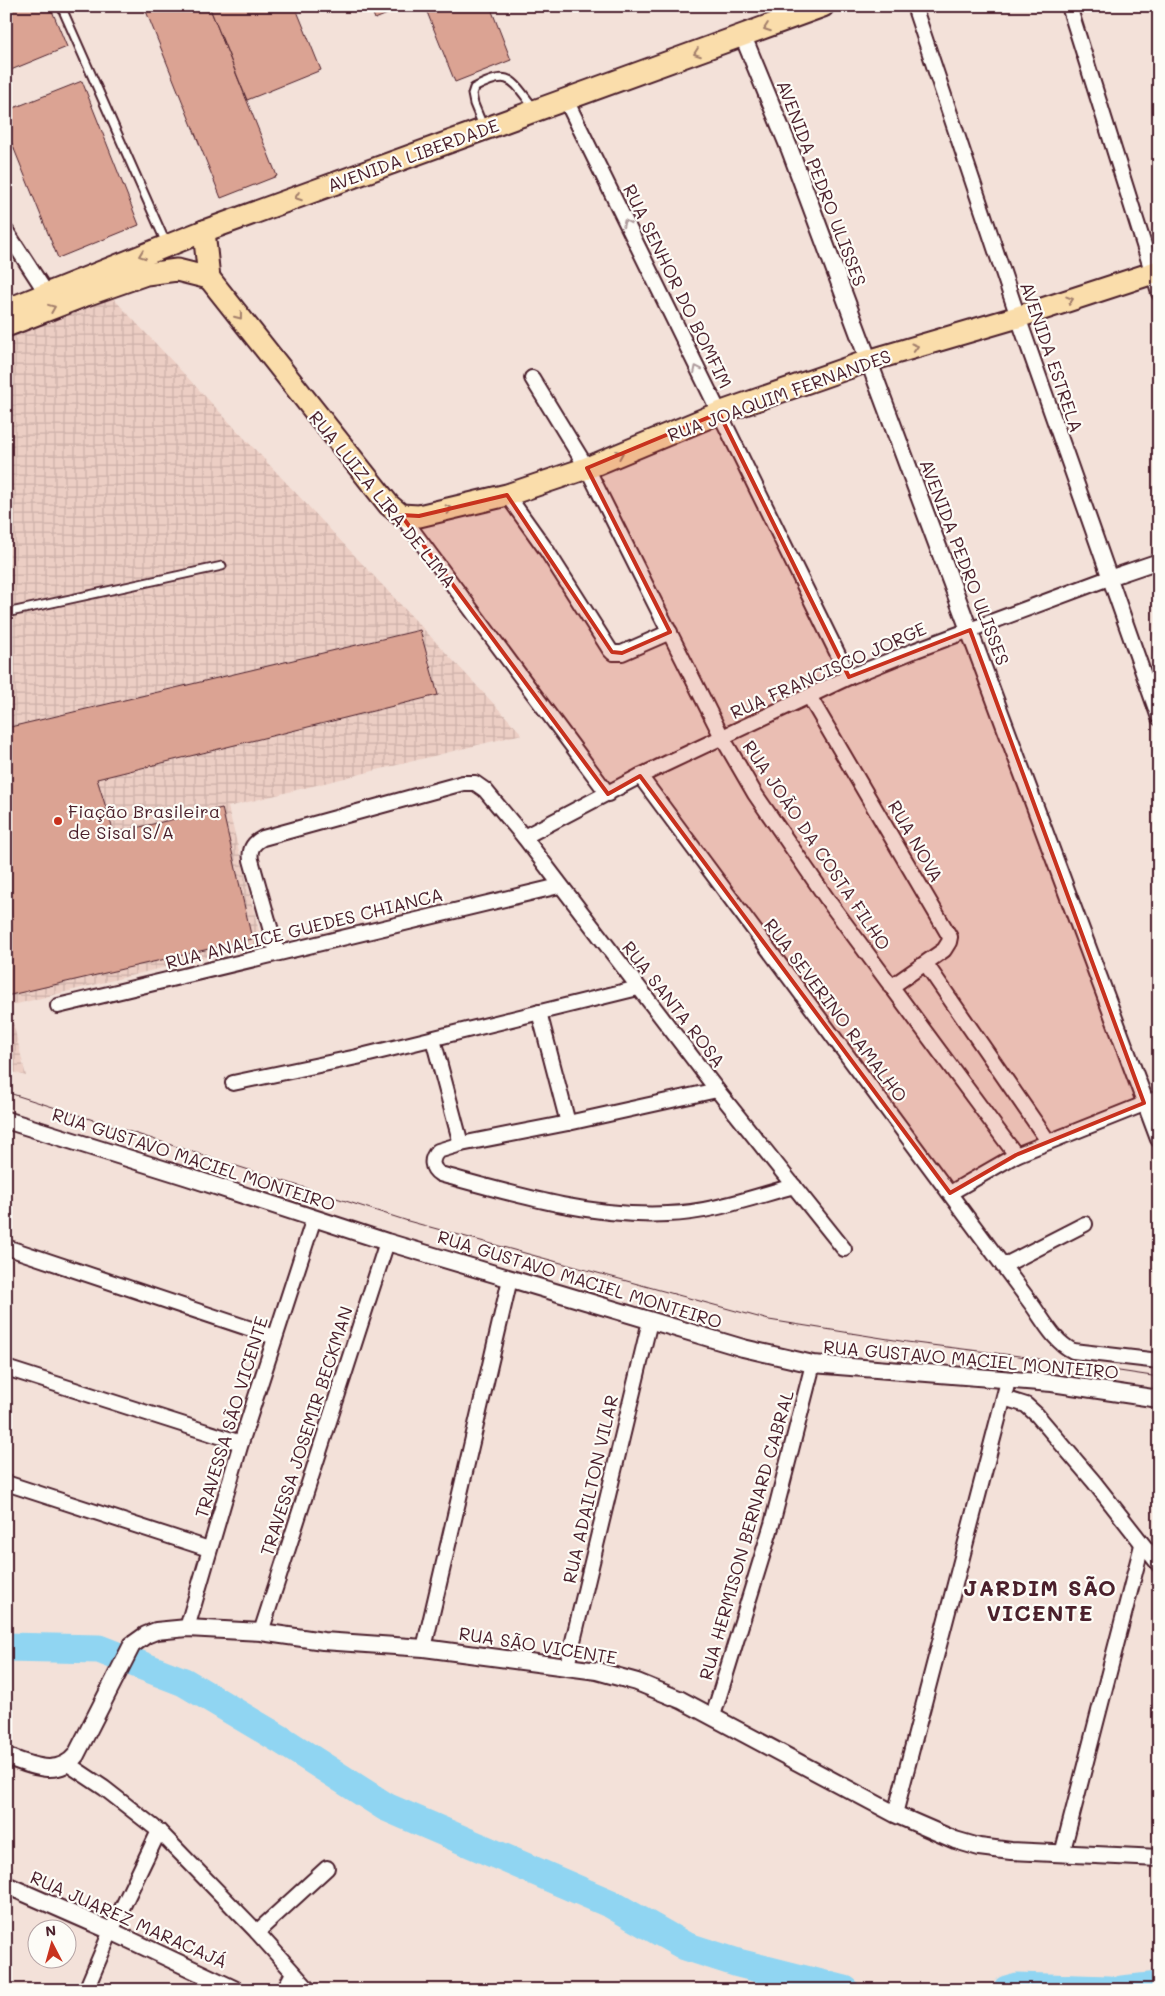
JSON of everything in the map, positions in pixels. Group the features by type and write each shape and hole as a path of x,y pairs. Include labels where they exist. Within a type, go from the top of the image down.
{"main road":[{"name":"AVENIDA LIBERDADE","path":"6,310 204,231 743,36 790,15 822,6"},
{"path":"6,326 95,291 146,274 177,270 209,278 204,231"},
{"name":"RUA JOAQUIM FERNANDES","path":"401,515 418,516 507,495 587,468 719,413 868,361 1018,317 1156,272"},
{"name":"RUA LUIZA LIRA DE LIMA","path":"209,278 389,505 401,515"}],"street":[{"name":"AVENIDA ESTRELA","path":"914,6 1018,317 1159,718"},
{"path":"1070,6 1156,272 1159,293"},
{"name":"AVENIDA PEDRO ULISSES","path":"743,36 790,150 970,630 1152,1100 1159,1139"},
{"name":"RUA SENHOR DO BOMFIM","path":"566,100 849,677"},
{"path":"6,231 47,294"},
{"name":"RUA JOÃO DA COSTA FILHO","path":"532,378 587,468 722,738 756,794 891,987 1016,1156"},
{"path":"507,495 547,551 610,650 622,653 670,632"},
{"name":"RUA LUIZA LIRA DE LIMA","path":"401,515 608,794"},
{"name":"RUA FRANCISCO JORGE","path":"524,838 640,776 849,677 970,630 1159,561"},
{"name":"RUA NOVA","path":"809,696 950,938 950,942 944,950 891,987"},
{"name":"RUA SEVERINO RAMALHO","path":"640,776 950,1193 1056,1340 1064,1347 1086,1354 1159,1361"},
{"name":"RUA SANTA ROSA","path":"277,952 251,860 252,846 256,841 372,807 463,783 475,782 486,790 717,1090 844,1248"},
{"name":"RUA ANALICE GUEDES CHIANCA","path":"58,1006 277,952 559,886"},
{"path":"926,964 1048,1141"},
{"path":"233,1083 433,1039 638,988"},
{"path":"539,1012 568,1123"},
{"path":"433,1039 461,1144"},
{"path":"717,1090 568,1123 461,1144 438,1151 433,1159 433,1165 440,1174 499,1190 574,1206 628,1214 669,1214 719,1207 794,1186"},
{"path":"950,1193 1016,1156 1048,1141 1152,1100"},
{"name":"RUA GUSTAVO MACIEL MONTEIRO","path":"6,1120 387,1242 743,1348 813,1364 1081,1387 1159,1399"},
{"name":"TRAVESSA SÃO VICENTE","path":"186,1628 241,1443 314,1218"},
{"path":"1003,1266 1085,1224"},
{"name":"TRAVESSA JOSEMIR BECKMAN","path":"261,1632 387,1242"},
{"path":"6,1247 275,1337"},
{"path":"424,1648 510,1279"},
{"name":"RUA ADAILTON VILAR","path":"567,1666 650,1321"},
{"name":"RUA HERMISON BERNARD CABRAL","path":"713,1716 772,1524 813,1364"},
{"path":"6,1368 241,1443"},
{"path":"895,1814 1008,1381"},
{"path":"1004,1398 1026,1405 1037,1415 1094,1482 1159,1566"},
{"path":"6,1483 209,1549"},
{"path":"1062,1854 1142,1545"},
{"name":"RUA SÃO VICENTE","path":"68,1764 76,1755 123,1666 132,1645 146,1635 156,1631 186,1628 261,1632 323,1641 424,1648 597,1671 637,1682 713,1716 895,1814 948,1838 979,1848 1159,1858"},
{"path":"6,1756 44,1768 57,1768 68,1764 104,1788 159,1831 257,1932 309,1990"},
{"path":"86,1990 111,1931 159,1831"},
{"path":"257,1932 327,1868"},
{"name":"RUA JUAREZ MARACAJÁ","path":"6,1885 111,1931 236,1990"},
{"path":"284,1990 293,1973"}],"lane":[{"path":"61,6 167,246"},
{"path":"484,129 472,94 474,88 491,79 502,77 510,79 536,111"},
{"path":"6,613 222,566"}],"highlighted area":[{"path":"719,413 849,677 970,630 1144,1103 1016,1155 950,1193 640,776 608,794 401,515 419,516 507,495 612,652 622,653 670,632 587,468"}],"shaded area":[{"path":"112,297 522,734 228,807 262,943 9,1006 26,1076 6,1070 6,339"}],"building":[{"path":"6,6 50,6 67,47 6,72"},
{"path":"144,6 209,6 277,176 221,198"},
{"path":"209,6 295,6 321,70 247,100"},
{"path":"370,6 407,6 375,19"},
{"path":"490,6 511,60 455,82 425,7"},
{"path":"82,81 139,225 58,258 6,129 6,111"},
{"name":"Fiação Brasileira de Sisal S/A","path":"420,630 438,695 97,779 114,833 222,808 252,939 6,996 6,728"}],"waterway":[{"path":"6,1647 99,1649 184,1682 280,1739 386,1807 611,1904 685,1946 738,1963 845,1990"},
{"path":"1122,1990 1159,1986"},
{"path":"1007,1990 1017,1987 1108,1990"}],"tram line":[{"path":"6,1092 408,1221 769,1320 907,1342 1019,1356 1159,1377"}],"place":[{"name":"Fiação Brasileira de Sisal S/A","path":"58,821"}],"district":[{"name":"JARDIM SÃO VICENTE","path":"1040,1600"}]}
